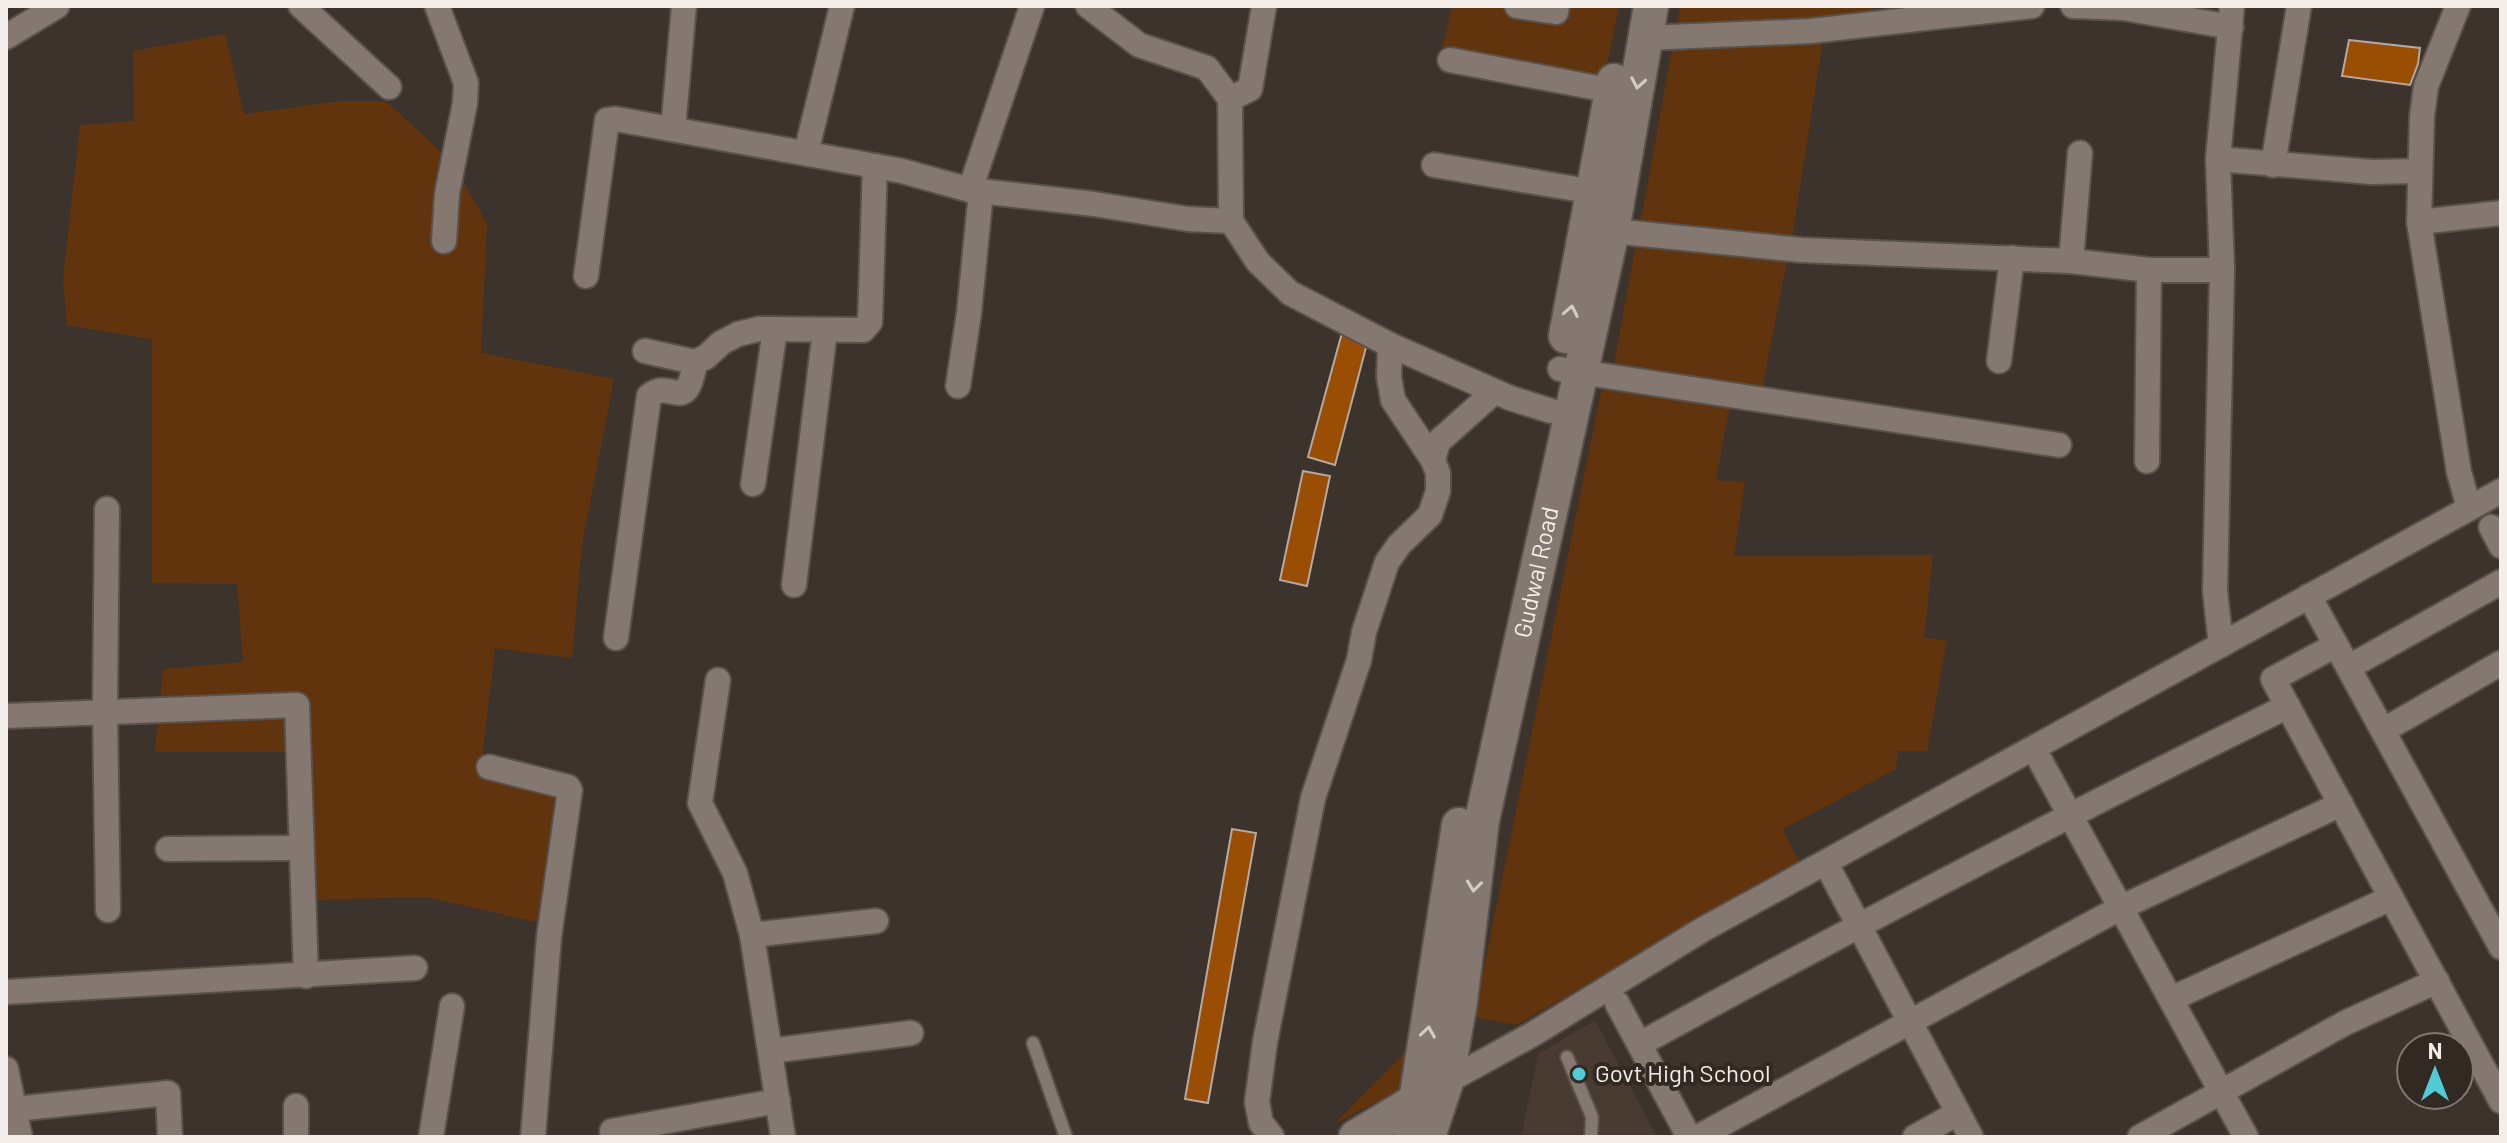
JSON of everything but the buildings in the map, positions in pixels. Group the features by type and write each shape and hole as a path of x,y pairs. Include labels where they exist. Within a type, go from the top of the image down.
{"main road":[{"name":"Gudwal Road","path":"1428,1137 1446,1082 1460,1002 1482,820 1571,370 1594,192 1628,6"},
{"name":"Gudwal Road","path":"1411,1137 1461,816 1551,411 1571,370 1612,231 1648,22"},
{"path":"1356,1137 1446,1082"}],"street":[{"path":"6,37 57,6"},
{"path":"301,6 389,87"},
{"path":"437,6 466,83 447,194 444,241"},
{"path":"673,129 684,6"},
{"path":"806,153 842,6"},
{"path":"958,386 969,313 975,191 1032,6"},
{"path":"1088,6 1139,45 1207,68 1230,99 1231,221 1258,262 1290,293 1390,345 1494,392 1551,411"},
{"path":"1230,99 1250,89 1264,6"},
{"path":"1517,6 1556,12 1557,6"},
{"path":"1648,22 1811,31 1916,14 2032,6"},
{"path":"2073,6 2232,16 2218,159 2222,270 2215,591 2221,645"},
{"path":"2273,165 2299,6"},
{"path":"2458,6 2426,86 2419,222 2459,472 2469,508"},
{"path":"1450,60 1613,91"},
{"path":"586,276 607,120 616,119 875,166 975,191 1094,204 1188,219 1231,221"},
{"path":"2071,261 2080,153"},
{"path":"2218,159 2372,172 2420,171"},
{"path":"1434,165 1594,192"},
{"path":"645,351 695,362 738,334 759,329 863,330 870,322 875,166"},
{"path":"2419,222 2501,213"},
{"path":"1612,231 1801,250 2071,261 2149,270 2222,270"},
{"path":"1999,361 2012,258"},
{"path":"2147,461 2149,270"},
{"path":"753,484 775,329"},
{"path":"794,585 825,330"},
{"path":"1272,1137 1261,1123 1257,1102 1265,1042 1313,798 1359,660 1364,632 1387,562 1399,545 1430,515 1438,491 1438,473 1433,460 1393,400 1389,377 1390,345"},
{"path":"616,638 649,396 659,391 687,391 692,382 695,362"},
{"path":"1571,370 2059,445"},
{"path":"1433,460 1438,442 1494,392"},
{"path":"1446,1082 1533,1034 1702,930 2501,491"},
{"path":"107,509 105,710 108,910"},
{"path":"2349,667 2501,582"},
{"path":"2309,596 2501,947"},
{"path":"2336,645 2273,679 2501,1101"},
{"path":"2384,730 2501,663"},
{"path":"718,680 700,803 735,873 752,935 783,1137"},
{"path":"6,716 297,705 306,976"},
{"path":"1640,1044 1856,925 2069,814 2288,706"},
{"path":"2041,762 2246,1137"},
{"path":"489,767 570,790 549,937 533,1137"},
{"path":"1698,1137 2120,908 2341,804"},
{"path":"168,849 301,848"},
{"path":"1830,871 1971,1137"},
{"path":"2171,999 2391,898"},
{"path":"752,935 876,921"},
{"path":"6,992 415,968"},
{"path":"2140,1137 2345,1023 2437,981"},
{"path":"1617,1003 1689,1137"},
{"path":"431,1137 452,1006"},
{"path":"770,1051 911,1033"},
{"path":"6,1069 11,1110 20,1137"},
{"path":"11,1110 168,1093 170,1137"},
{"path":"612,1131 778,1101"},
{"path":"296,1106 296,1137"},
{"path":"1915,1137 1958,1113"}],"lane":[{"path":"1033,1043 1066,1137"},
{"path":"1567,1057 1592,1117 1591,1137"}],"shaded area":[{"path":"1452,6 1619,6 1604,80 1593,82 1442,49"},
{"path":"1680,6 1874,6 1873,16 1676,31"},
{"path":"225,34 244,114 340,101 386,101 453,163 487,224 481,353 614,379 582,545 572,658 495,648 481,770 560,795 545,924 427,897 307,900 305,752 155,752 163,669 243,662 237,584 152,583 152,339 67,325 63,280 80,125 134,121 133,51"},
{"path":"1823,40 1791,244 1640,226 1673,44"},
{"path":"1637,238 1787,261 1761,394 1614,364"},
{"path":"1602,388 1731,400 1716,480 1745,482 1734,556 1933,555 1924,638 1947,640 1927,751 1898,751 1896,769 1783,829 1801,865 1516,1025 1474,1017"},
{"name":"Govt High School","path":"1595,1020 1657,1137 1521,1137 1538,1054"},
{"path":"1409,1048 1405,1087 1334,1124"}],"place":[{"name":"Govt High School","path":"1579,1074"}]}
